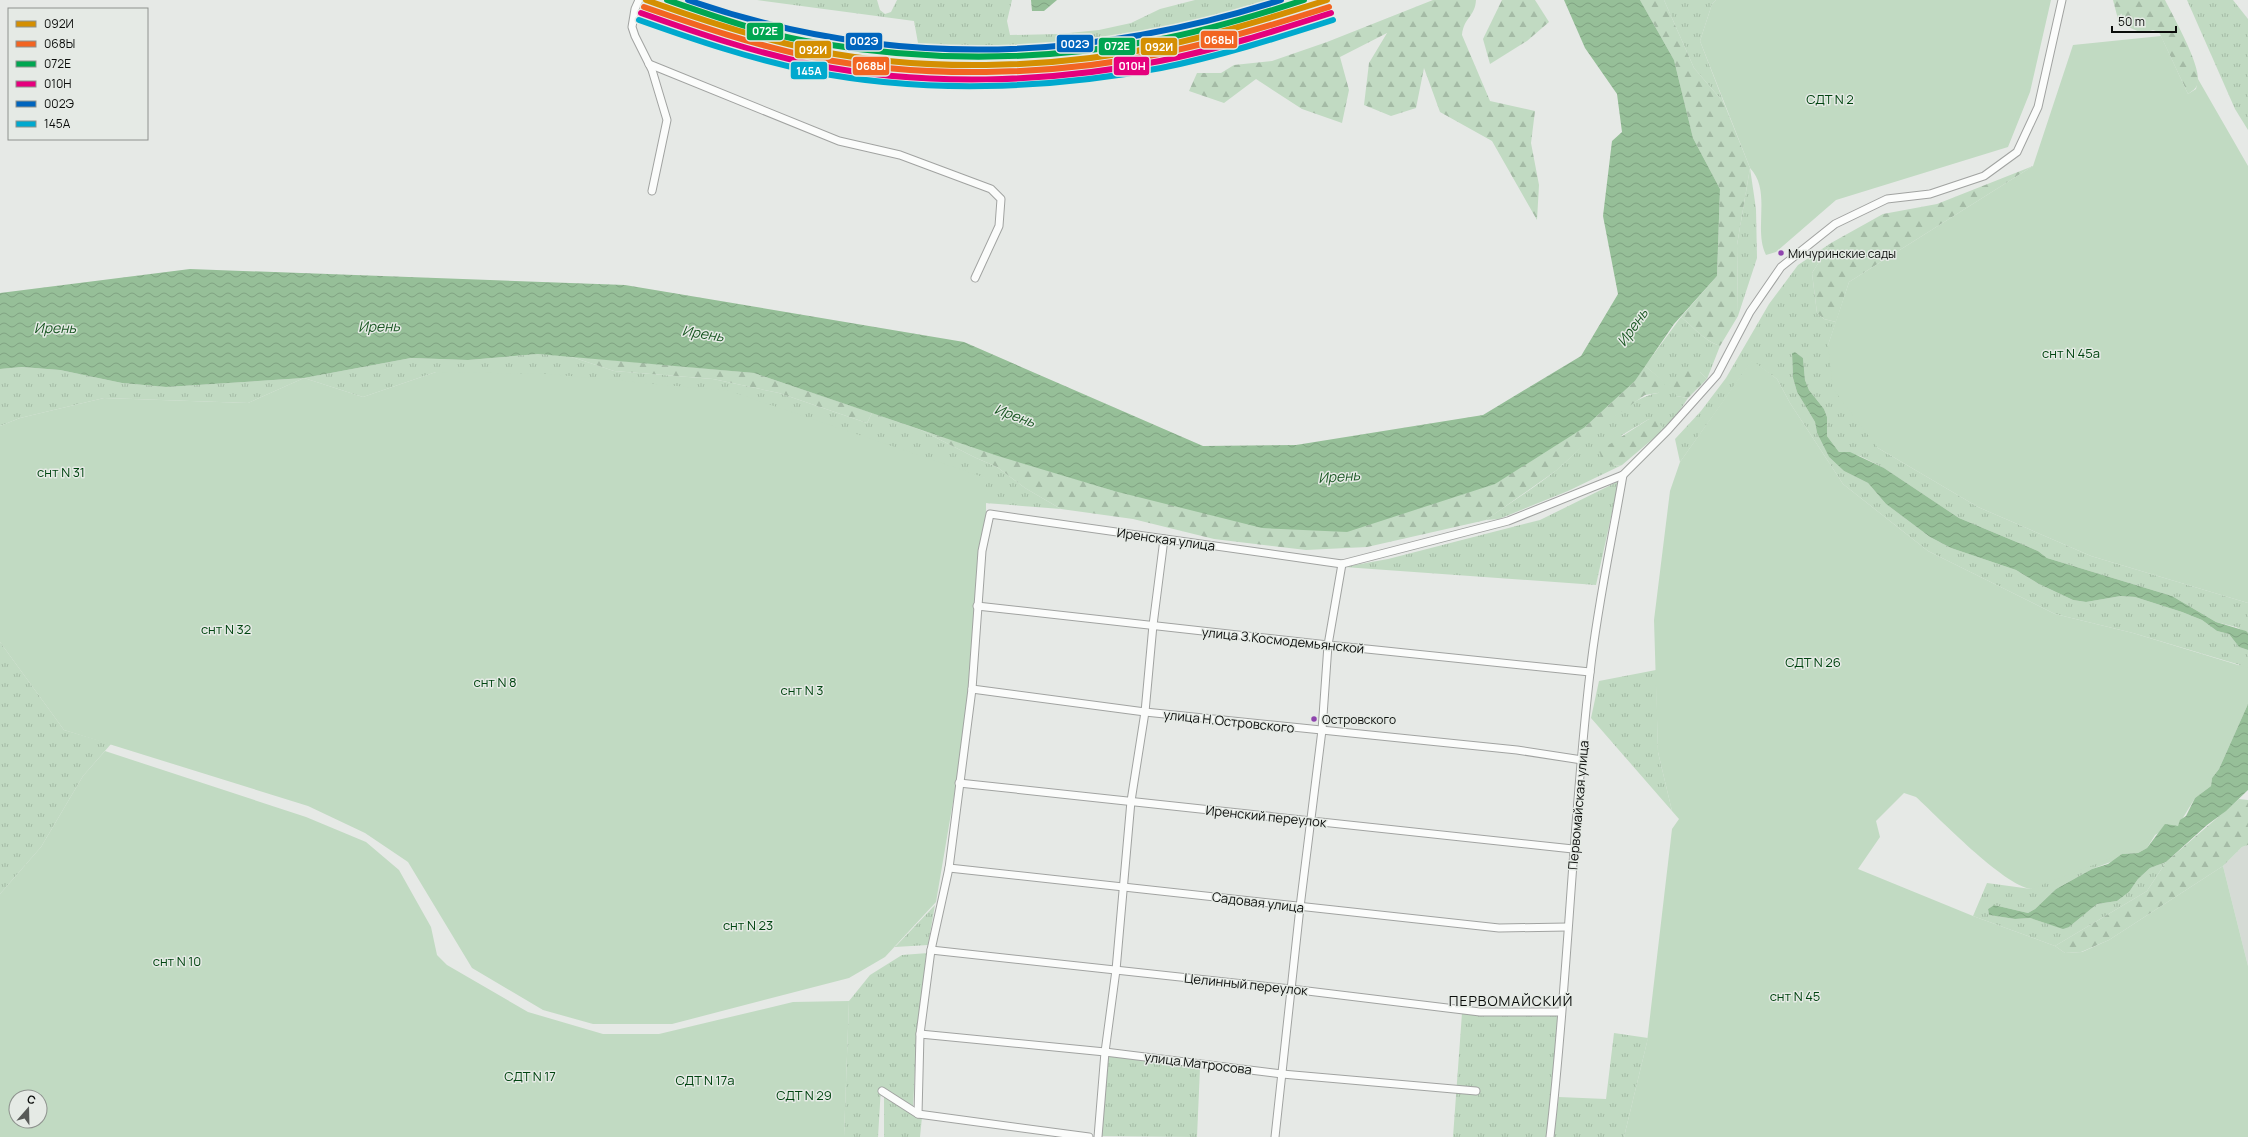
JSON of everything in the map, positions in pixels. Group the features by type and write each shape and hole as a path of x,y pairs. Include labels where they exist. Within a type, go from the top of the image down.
{"street":[{"path":"639,0 632,19 632,27 649,64 667,120 652,191"},
{"path":"1275,1137 1300,907 1322,730 1328,645 1342,564 1508,521 1623,475 1668,430 1717,375 1750,312 1781,267 1835,224 1867,208 1887,199 1930,194 1984,176 2017,152 2038,108 2062,0"},
{"path":"649,64 839,141 900,155 991,189 1001,199 999,226 975,278"},
{"name":"Первомайская улица","path":"1550,1137 1560,1053 1561,1012 1573,849 1590,672 1623,475"},
{"name":"Иренская улица","path":"977,606 982,551 990,514 1342,564"},
{"path":"1098,1137 1105,1052 1116,970 1131,801 1144,712 1152,625 1164,539"},
{"path":"918,1114 920,1034 931,950 949,868 972,688 977,606"},
{"name":"улица З.Космодемьянской","path":"977,606 1328,645 1590,672"},
{"name":"улица Н.Островского","path":"972,688 1144,712 1517,750 1582,760"},
{"name":"Иренский переулок","path":"960,783 1573,849"},
{"name":"Садовая улица","path":"949,868 1499,928 1567,927"},
{"name":"Целинный переулок","path":"931,950 1291,989 1480,1012 1561,1012"},
{"name":"улица Матросова","path":"920,1034 1105,1052 1282,1074 1476,1091"},
{"path":"882,1091 918,1114 1089,1137"}],"shaded area":[{"path":"2248,845 2248,966 2223,866 2242,847"}],"green space":[{"path":"757,0 877,0 880,10 885,14 891,12 897,0 1012,0 1007,21 1010,35 1059,34 1099,30 1131,23 1160,9 1195,0 1272,0 1121,43 1006,54 920,54 914,21"},
{"path":"1433,0 1476,0 1474,10 1465,24 1462,35 1490,101 1535,111 1531,143 1539,185 1537,220 1492,141 1440,112 1424,68 1416,108 1391,116 1364,105 1369,63 1387,33 1340,57 1349,90 1342,123 1302,109 1256,79 1224,103 1189,91 1197,73 1221,73 1234,65 1272,61 1327,42"},
{"path":"1502,0 1535,0 1549,22 1527,41 1490,64 1483,39"},
{"path":"1640,0 1664,0 1694,68 1724,103 1750,168 1737,245 1738,316 1720,346 1704,337 1681,317 1717,276 1720,189 1693,138 1674,60"},
{"path":"1664,0 1716,0 1712,4 1700,41 1724,103 1694,68"},
{"name":"СДТ N 2","path":"1716,0 2051,0 2030,92 2008,147 1836,200 1776,252 1766,255 1762,245 1761,234 1760,188 1756,177 1750,168 1700,41 1712,4"},
{"path":"2113,0 2165,0 2195,62 2198,80 2194,90 2188,94 2159,32 2153,30 2142,33 2119,23"},
{"path":"2187,0 2233,0 2248,19 2248,130 2235,109"},
{"name":"снт N 45а","path":"2161,36 2188,94 2196,89 2198,79 2248,166 2248,603 2091,556 1978,507 1878,448 1833,389 1828,345 1849,282 2033,166 2073,45"},
{"path":"2033,166 1849,282 1836,322 1824,319 1817,313 1812,273 1831,243 1883,214 1937,204"},
{"path":"1750,168 1756,209 1757,258 1738,316 1737,245"},
{"path":"1831,243 1812,273 1817,313 1824,319 1836,322 1828,345 1878,448 1978,507 2091,556 2248,603 2248,633 2236,627 2216,622 2172,596 2047,558 2038,551 1959,518 1884,468 1860,456 1839,452 1827,436 1827,417 1824,409 1809,390 1805,380 1803,358 1795,352 1792,353 1793,378 1797,392 1815,422 1817,433 1829,457 1844,471 1868,483 1886,504 1930,537 1951,548 2016,570 2039,584 2073,600 2086,602 2121,596 2135,597 2182,612 2202,620 2217,631 2229,634 2239,647 2248,650 2248,704 2116,860 2092,869 2056,889 2035,909 2028,913 1994,905 1988,909 1989,915 2015,919 2030,918 2051,925 2069,927 2097,904 2117,901 2129,892 2138,879 2150,868 2166,862 2147,891 2055,946 1973,916 1987,883 2031,889 2240,665 2133,633 2055,614 1928,551 1843,484 1790,403 1777,379 1752,361 1680,462 1675,439 1701,411 1726,378 1769,304 1798,265"},
{"path":"1681,317 1704,337 1720,346 1707,379 1700,372 1676,396 1688,398 1672,422 1661,432 1662,427 1649,419 1622,435 1613,466 1622,465 1568,491 1499,519 1486,520 1558,469 1617,413 1644,397 1658,393 1664,382 1645,366"},
{"path":"538,354 569,356 614,371 713,379 779,393 867,423 872,413 921,430 997,467 1025,488 1061,509 985,503 985,478 436,372 363,397 304,378 411,358 468,360"},
{"path":"569,356 754,373 872,413 867,423 779,393 713,379 614,371"},
{"path":"1752,360 1777,379 1790,403 1843,484 1928,551 2055,614 2133,633 2248,668 2248,704 2219,769 2212,778 2211,786 2195,798 2178,826 2171,826 2155,835 2147,848 2138,853 2122,854 2031,889 2019,885 1988,864 1916,797 1904,793 1876,821 1880,837 1858,869 1973,916 2055,946 2065,953 2082,952 2109,940 2223,866 2248,966 2248,1137 1624,1137 1647,1042 1672,829 1679,819 1672,811 1658,752 1654,620 1670,491 1680,462"},
{"path":"1645,366 1665,382 1664,387 1658,393 1645,395 1615,416 1557,470 1486,520 1367,547 1306,550 1214,539 1133,519 1061,509 1025,488 997,467 921,430 1114,491 1585,427 1635,381"},
{"path":"22,367 60,370 122,383 166,387 304,378 248,403 104,398 20,418 0,426 0,369"},
{"path":"1690,369 1700,372 1707,379 1688,398 1676,396 1673,385 1677,377"},
{"path":"436,372 549,374 730,391 986,478 986,513 975,611 969,689 956,784 936,902 885,957 849,978 672,1024 593,1024 543,1010 472,968 408,862 365,833 308,806 64,730 0,642 0,426 20,418 104,398 248,403 304,378 363,397"},
{"path":"1649,419 1657,420 1662,427 1661,432 1622,465 1613,466 1604,463 1599,451"},
{"path":"1619,481 1596,585 1344,567 1388,559 1540,520"},
{"path":"0,642 64,730 111,744 83,776 41,847 0,894"},
{"path":"1656,670 1658,752 1672,811 1591,718 1599,681"},
{"name":"снт N 10","path":"105,751 306,817 366,842 399,870 431,927 437,955 447,965 528,1012 603,1034 659,1034 793,1002 849,1001 844,1137 0,1137 0,894 41,847 83,776"},
{"path":"2239,799 2248,800 2248,845 2242,847 2223,866 2109,940 2081,952 2065,953 2055,946 2147,891 2166,862"},
{"path":"935,905 928,945 895,947"},
{"path":"928,953 917,1034 913,1107 881,1087 878,1137 844,1137 849,1001 870,975 902,955"},
{"path":"1462,1013 1480,1016 1558,1015 1557,1053 1547,1137 1453,1137"},
{"path":"1614,1033 1648,1038 1624,1137 1553,1137 1559,1097 1606,1099"},
{"path":"1107,1055 1200,1068 1197,1137 1101,1136"},
{"path":"884,1095 922,1117 920,1137 884,1137"}],"water":[{"path":"1031,0 1057,0 1044,11 1032,11"},
{"name":"Ирень","path":"1564,0 1640,0 1674,60 1693,138 1720,189 1717,276 1674,324 1635,381 1585,427 1495,484 1347,532 1262,528 1114,491 998,456 754,373 538,354 468,360 411,358 304,378 166,387 122,383 60,370 22,367 0,369 0,293 190,269 625,285 964,342 1203,446 1296,445 1483,415 1581,356 1618,294 1603,216 1612,141 1622,132 1617,94 1585,48"},
{"path":"1795,352 1803,358 1805,380 1809,390 1824,409 1827,417 1827,436 1839,452 1850,452 1884,468 1959,518 2038,551 2047,558 2172,596 2216,622 2246,631 2248,633 2248,650 2239,647 2229,634 2217,631 2202,620 2182,612 2135,597 2121,596 2086,602 2073,600 2039,584 2016,570 1951,548 1930,537 1886,504 1868,483 1844,471 1829,457 1817,433 1815,422 1797,392 1793,378 1792,353"},
{"path":"2248,704 2248,790 2226,811 2207,825 2166,862 2150,868 2138,879 2129,892 2117,901 2097,904 2069,927 2063,929 2030,918 2015,919 1989,915 1988,909 1994,905 2028,913 2035,909 2056,889 2092,869 2108,864 2122,854 2138,853 2147,848 2165,824 2178,826 2180,820 2186,816 2195,798 2211,786 2212,778 2219,769"}],"transit line":[{"name":"092И","path":"646,0 729,28 814,50 855,57 942,65 1030,63 1074,60 1117,54 1158,47 1201,37 1243,26 1327,0"},
{"name":"072Е","path":"667,0 723,19 799,40 902,54 945,56 1029,55 1114,47 1156,40 1230,23 1304,0"},
{"name":"002Э","path":"688,0 762,22 836,38 910,47 984,50 1059,46 1133,36 1207,21 1281,0"},
{"name":"068Ы","path":"644,7 748,41 812,57 854,64 941,72 1030,70 1075,67 1118,61 1159,54 1245,33 1329,7"},
{"name":"010Н","path":"641,13 725,42 811,64 897,76 941,79 1030,78 1074,74 1160,61 1268,33 1331,13"},
{"name":"145А","path":"639,20 681,35 766,61 810,71 853,78 941,86 986,86 1075,81 1161,68 1227,52 1333,20"}],"place":[{"name":"Мичуринские сады","path":"1781,253"},
{"name":"Островского","path":"1314,719"}],"district":[{"name":"ПЕРВОМАЙСКИЙ","path":"1511,1000"}],"park label":[{"name":"снт N 31","path":"61,472"},
{"name":"снт N 32","path":"226,629"},
{"name":"СДТ N 26","path":"1813,662"},
{"name":"снт N 8","path":"495,682"},
{"name":"снт N 3","path":"802,690"},
{"name":"снт N 23","path":"748,925"},
{"name":"снт N 45","path":"1795,996"},
{"name":"СДТ N 17","path":"530,1076"},
{"name":"СДТ N 17а","path":"705,1080"},
{"name":"СДТ N 29","path":"804,1095"}]}
